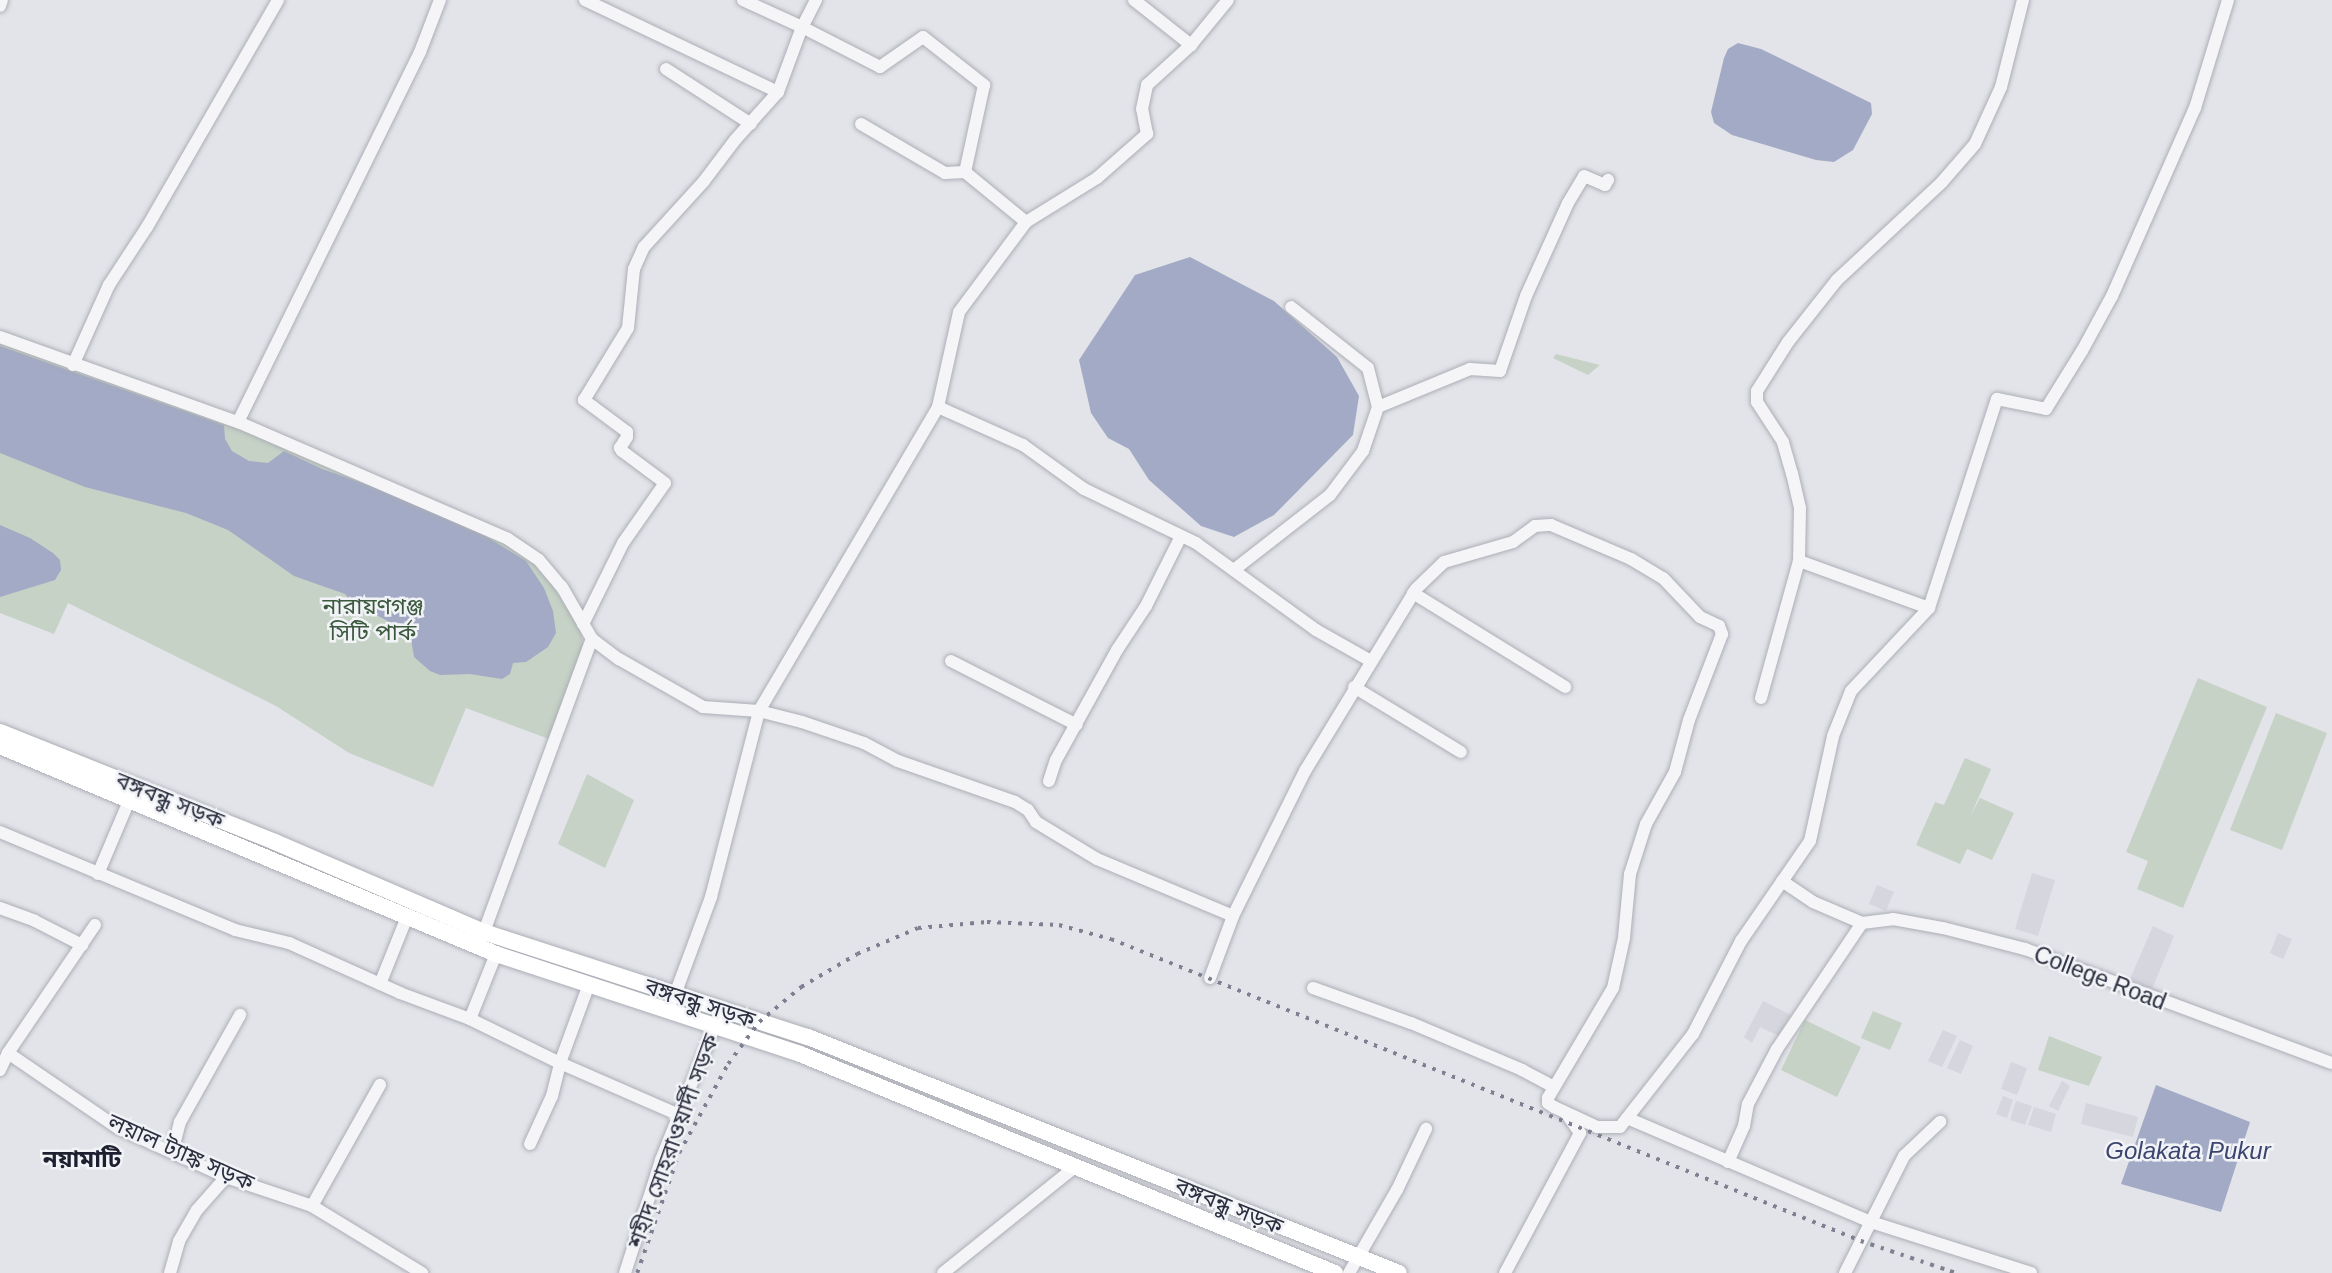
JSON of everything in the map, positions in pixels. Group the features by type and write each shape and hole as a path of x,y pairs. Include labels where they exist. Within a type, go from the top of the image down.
{"main road":[{"name":"বঙ্গবন্ধু সড়ক","path":"0,732 275,842 481,939 496,954 800,1054 1335,1273"},
{"name":"বঙ্গবন্ধু সড়ক","path":"0,746 407,917 675,995 820,1042 1399,1273"}],"street":[{"path":"0,6 2,0"},
{"path":"73,365 109,285 147,227 278,0"},
{"path":"238,422 420,52 440,0"},
{"path":"585,0 778,92"},
{"path":"743,0 803,27 880,67 923,37 984,85 965,172"},
{"path":"583,624 623,544 665,482 622,451 620,448 627,432 584,400 628,328 634,269 644,247 778,92 816,0"},
{"path":"1134,0 1191,45"},
{"path":"668,1012 711,897 759,711 938,408 959,312 1026,222 1097,178 1147,134 1142,109 1147,85 1191,45 1228,0"},
{"path":"1760,698 1799,561 1800,508 1783,442 1758,402 1757,391 1788,342 1838,280 1942,182 1975,144 2001,87 2023,0"},
{"path":"1210,978 1233,916 1305,771 1413,593 1444,562 1513,542 1535,526 1551,525 1631,559 1663,578 1700,617 1718,626 1722,634 1689,720 1675,772 1646,824 1630,874 1624,938 1613,988 1554,1087 1548,1103 1597,1127 1620,1127 1693,1034 1741,941 1810,841 1833,736 1851,691 1929,608 1997,399 2046,409 2112,296 2195,107 2228,0"},
{"path":"666,69 751,124"},
{"path":"862,124 945,173 965,172 1026,222"},
{"path":"1378,407 1469,369 1500,371 1526,296 1568,203 1584,176 1605,185 1608,180"},
{"path":"1235,569 1330,495 1363,451 1378,407 1368,368 1290,307"},
{"path":"0,337 238,422 508,539 539,560 562,587 592,639 619,659 703,707 759,711 864,743 898,761 1015,802 1028,810 1036,822 1097,859 1233,916"},
{"path":"938,408 1023,445 1084,489 1181,536 1235,569 1316,630 1371,661"},
{"path":"1049,781 1056,760 1117,650 1146,606 1181,536"},
{"path":"1799,561 1929,608"},
{"path":"1413,593 1565,687"},
{"path":"481,939 592,639"},
{"path":"951,661 1077,725"},
{"path":"1354,687 1461,752"},
{"path":"98,874 129,801"},
{"path":"0,832 235,930 289,943 380,984 470,1019 560,1063 680,1115"},
{"path":"1728,1162 1744,1126 1748,1104 1777,1049 1863,923 1813,902 1782,881"},
{"path":"0,908 36,921 82,945"},
{"path":"380,984 407,917"},
{"name":"College Road","path":"1863,923 1893,919 1943,928 2025,949 2332,1063"},
{"path":"0,1070 8,1053 95,925"},
{"path":"470,1019 496,954"},
{"path":"530,1144 552,1097 560,1063 589,984"},
{"path":"1313,988 1412,1023 1522,1070 1554,1087"},
{"name":"শহীদ সোহরাওয়ার্দী সড়ক","path":"625,1273 661,1160 722,1010"},
{"path":"172,1152 180,1122 240,1015"},
{"name":"লয়াল ট্যাঙ্ক সড়ক","path":"8,1053 118,1128 226,1177 312,1206 422,1273"},
{"path":"312,1206 380,1085"},
{"path":"1505,1273 1580,1133 1566,1112"},
{"path":"1627,1118 1871,1222 2031,1273"},
{"path":"1845,1273 1904,1156 1932,1133 1940,1122"},
{"path":"1349,1273 1426,1129"},
{"path":"943,1273 1076,1166"},
{"path":"170,1273 179,1241 197,1210 226,1177"}],"shaded area":[{"path":"2032,873 2055,880 2038,936 2015,929"},
{"path":"1877,885 1894,892 1886,911 1869,904"},
{"path":"2153,926 2174,936 2152,989 2130,979"},
{"path":"2278,933 2292,939 2283,959 2270,953"},
{"path":"1763,1001 1791,1015 1779,1036 1760,1027 1752,1043 1744,1037"},
{"path":"1943,1030 1957,1036 1942,1067 1928,1061"},
{"path":"1960,1040 1973,1046 1961,1074 1947,1068"},
{"path":"2011,1062 2027,1068 2017,1095 2001,1089"},
{"path":"2062,1081 2070,1086 2058,1111 2049,1106"},
{"path":"2003,1096 2013,1100 2007,1118 1996,1114"},
{"path":"2016,1101 2032,1106 2025,1125 2010,1120"},
{"path":"2086,1103 2138,1117 2133,1137 2081,1124"},
{"path":"2034,1107 2056,1114 2051,1132 2028,1125"}],"green space":[{"name":"নারায়ণগঞ্জ সিটি পার্ক","path":"0,339 209,414 479,528 530,559 551,583 581,630 583,645 549,739 466,708 433,787 349,753 276,706 68,603 54,634 0,613"},
{"path":"1556,354 1600,365 1588,375 1553,358"},
{"path":"2198,678 2267,707 2183,908 2137,889 2148,861 2126,852"},
{"path":"2276,713 2327,733 2282,850 2230,830"},
{"path":"1965,758 1991,769 1970,817 1980,798 2014,813 1992,860 1967,849 1960,864 1916,845 1935,802 1944,805"},
{"path":"587,774 634,800 605,868 558,844"},
{"path":"1873,1011 1902,1023 1890,1050 1861,1038"},
{"path":"1805,1020 1861,1047 1837,1097 1781,1070"},
{"path":"2049,1036 2102,1057 2089,1086 2038,1070"}],"water":[{"path":"1738,43 1761,49 1871,103 1872,114 1853,150 1834,162 1816,160 1732,135 1714,123 1711,112 1724,58 1728,49"},
{"path":"1190,257 1274,301 1337,357 1359,396 1353,435 1274,515 1234,537 1201,526 1149,480 1129,449 1108,438 1091,413 1079,360 1135,275"},
{"path":"0,346 224,425 225,439 232,451 249,461 268,463 284,451 322,469 391,493 487,537 526,561 544,588 553,611 556,633 548,647 526,662 513,663 510,674 502,679 470,674 440,675 430,671 414,657 410,633 352,602 345,594 294,576 228,530 186,513 85,487 0,453"},
{"path":"0,525 30,538 60,560 61,570 55,580 0,597"},
{"name":"Golakata Pukur","path":"2156,1085 2250,1122 2221,1212 2121,1184"}],"railway":[{"path":"637,1273 679,1153 728,1064 759,1022 801,987 857,954 918,928 987,922 1059,925 1111,939 1861,1241 1956,1273"}],"district":[{"name":"নয়ামাটি","path":"82,1159"}]}
